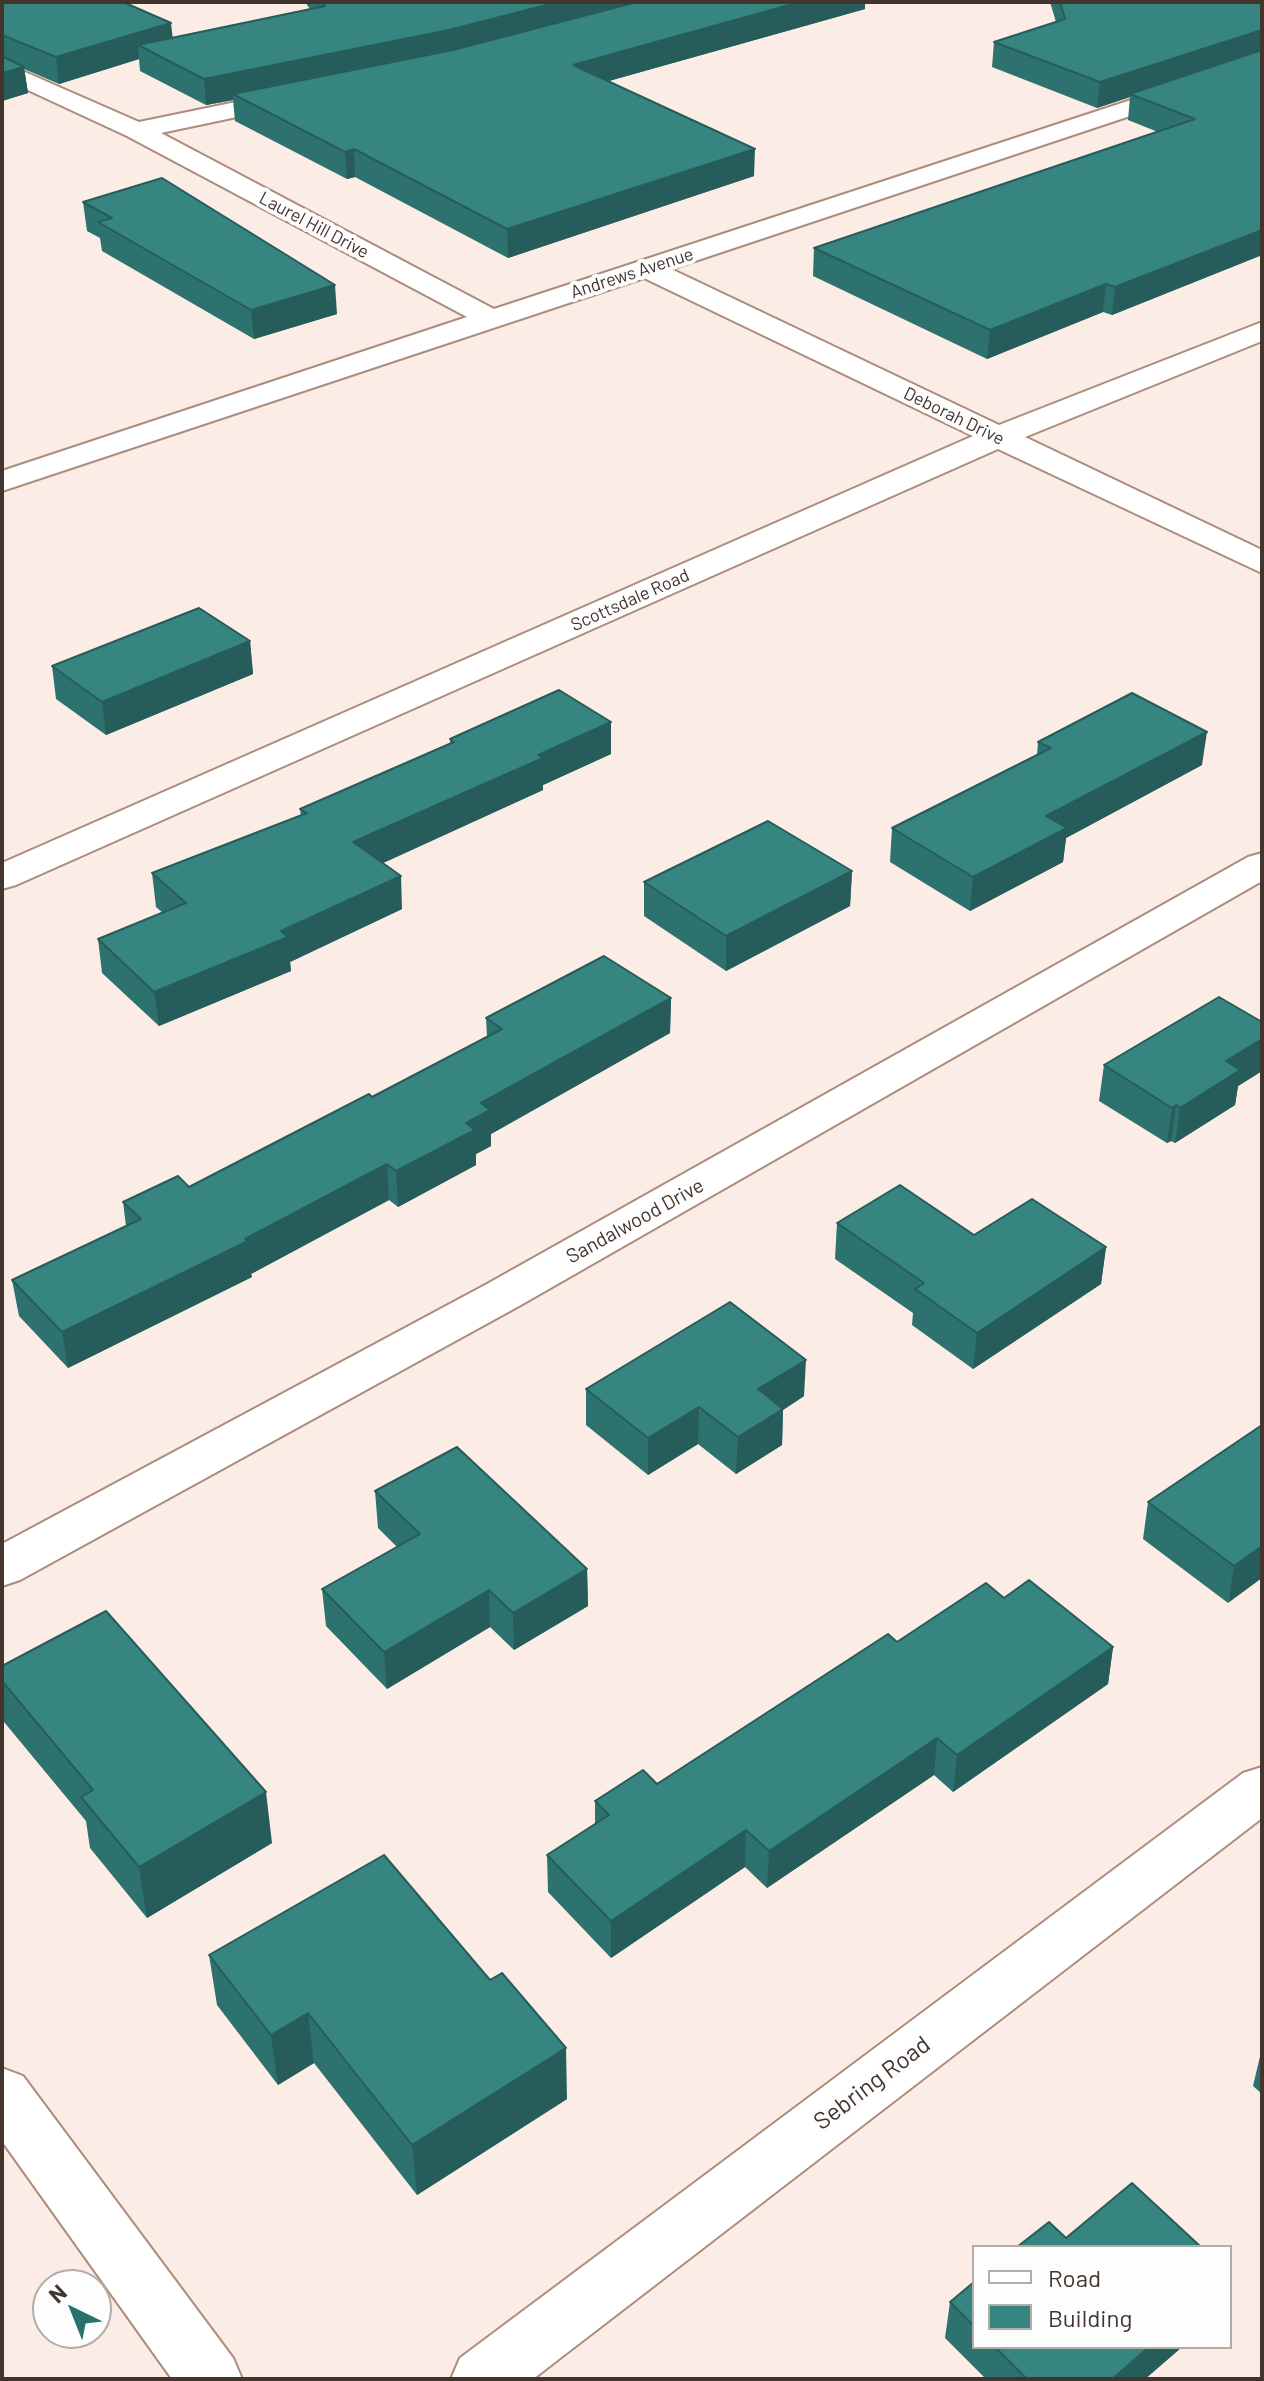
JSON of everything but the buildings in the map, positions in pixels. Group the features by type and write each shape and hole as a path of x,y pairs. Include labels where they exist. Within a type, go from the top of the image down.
{"street":[{"name":"Andrews Avenue","path":"2,481 1262,64"},
{"name":"Laurel Hill Drive","path":"2,69 136,130 492,319"},
{"path":"1224,77 1262,92"},
{"path":"136,130 318,93"},
{"name":"Deborah Drive","path":"646,268 1262,563"},
{"name":"Scottsdale Road","path":"2,877 998,437 1262,331"},
{"name":"Sandalwood Drive","path":"2,1567 503,1295 1262,865"},
{"name":"Sebring Road","path":"483,2379 1262,1788"},
{"path":"2,2094 210,2379"}]}
